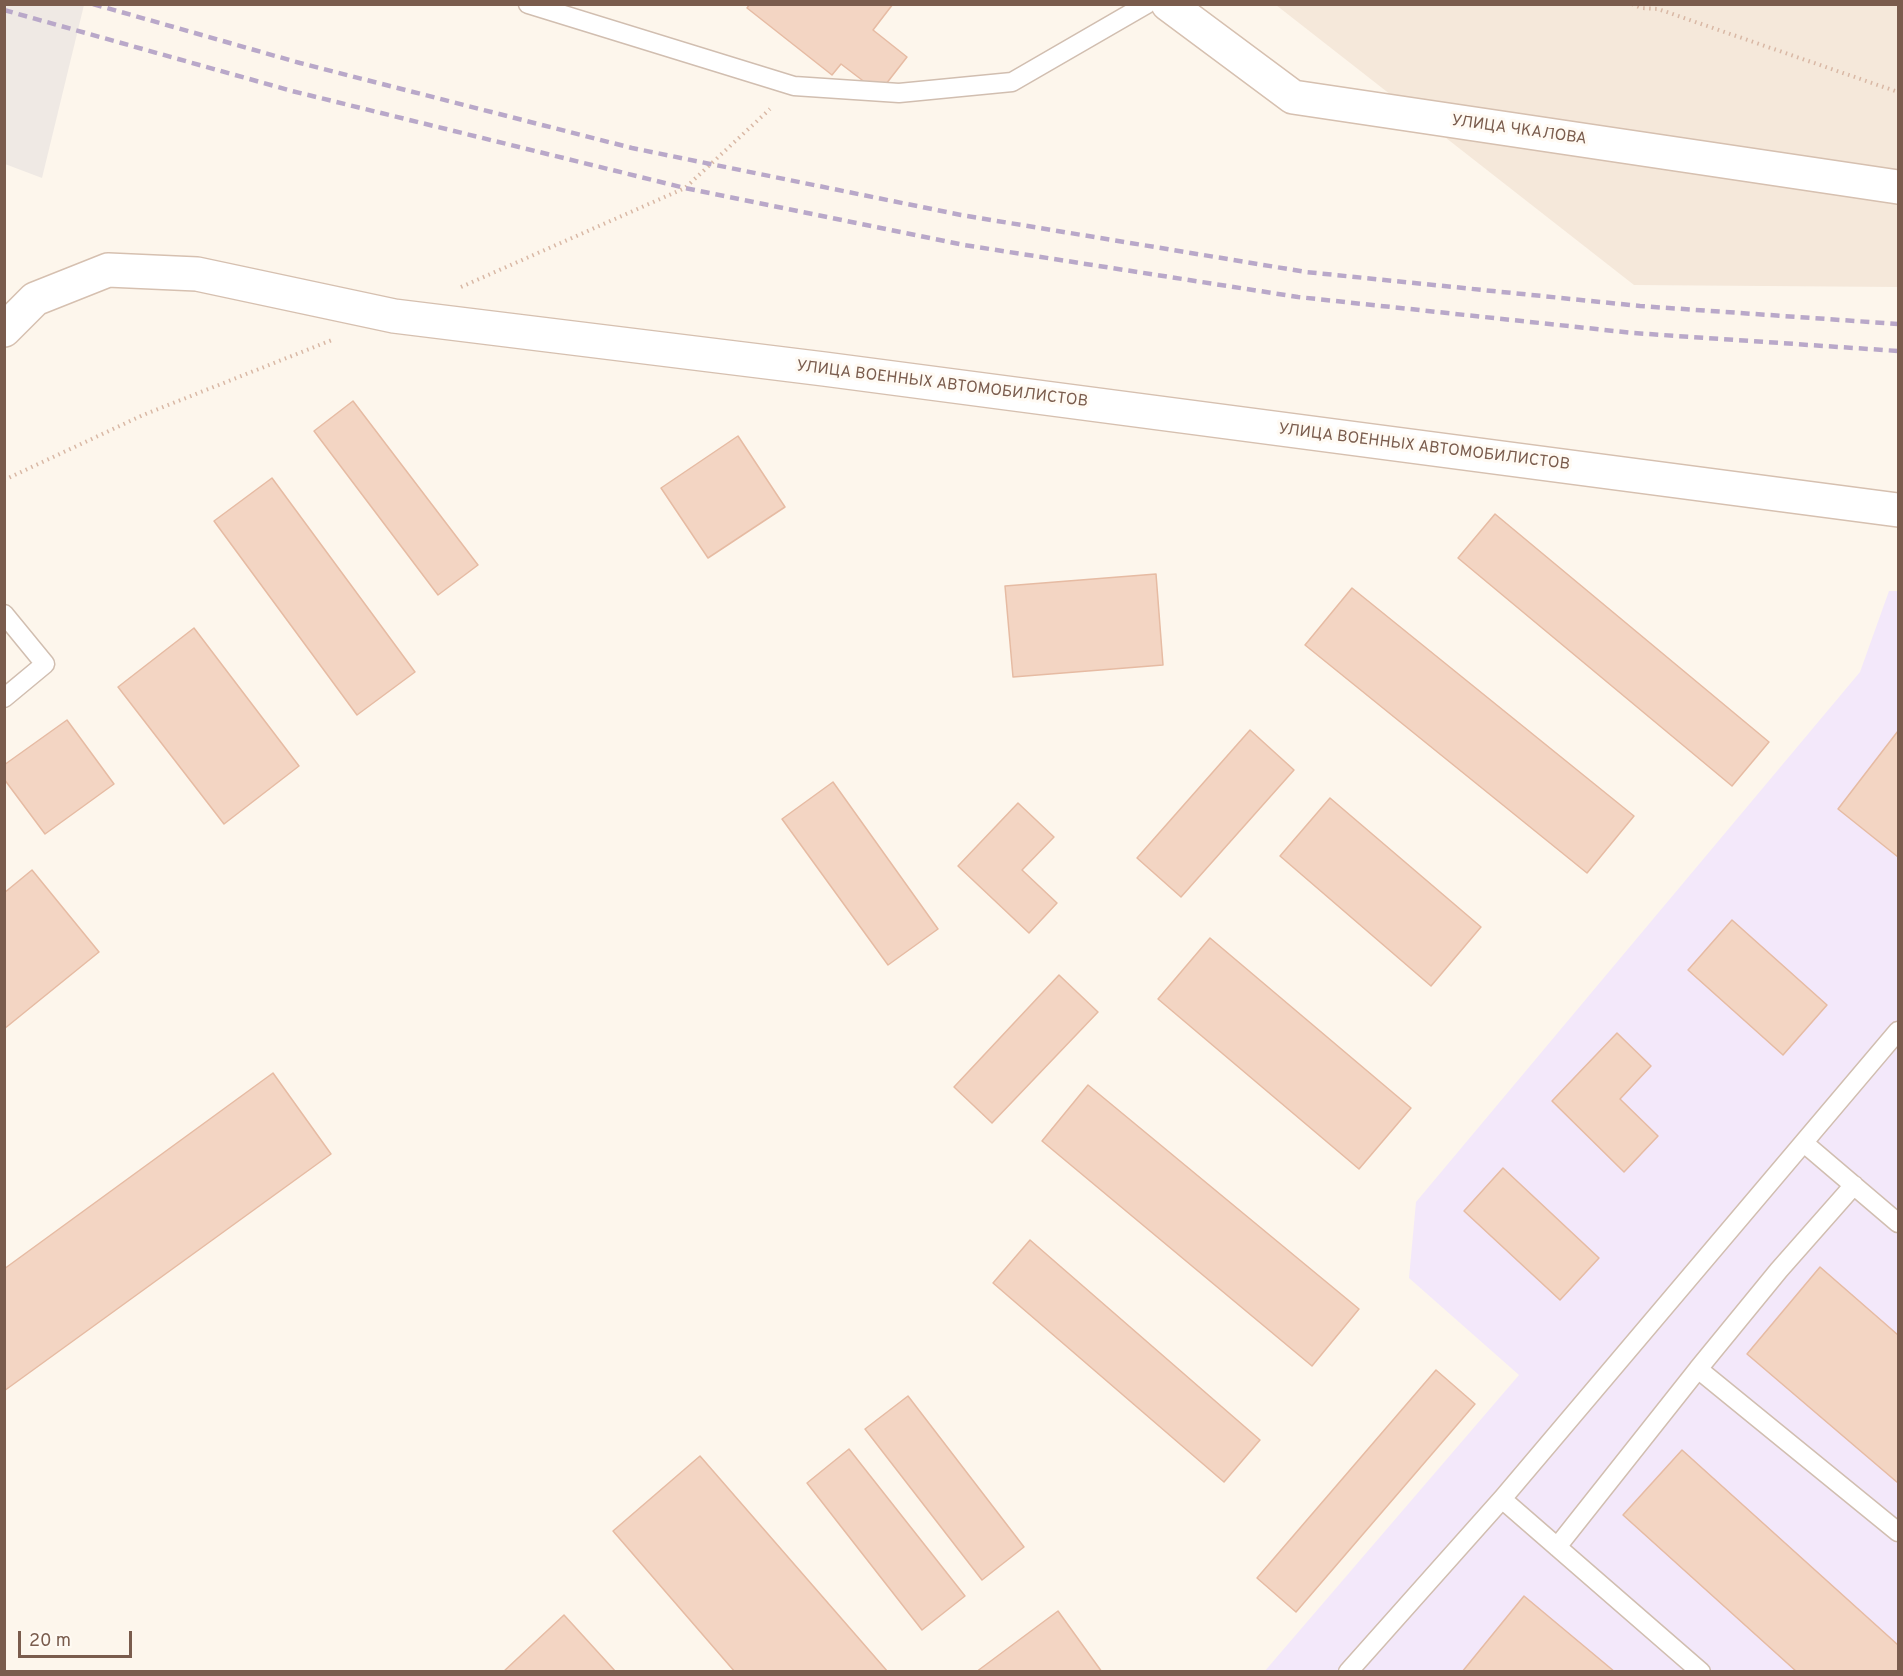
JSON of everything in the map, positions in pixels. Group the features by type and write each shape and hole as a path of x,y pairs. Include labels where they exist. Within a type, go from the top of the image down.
{"street":[{"name":"УЛИЦА ЧКАЛОВА","path":"1168,4 1293,97 1899,187"},
{"name":"УЛИЦА ВОЕННЫХ АВТОМОБИЛИСТОВ","path":"4,330 35,299 108,270 197,274 394,316 848,372 1899,510"}],"lane":[{"path":"528,4 794,86 898,93 1012,82 1147,4"},
{"path":"4,614 45,664 4,698"},
{"path":"1348,1671 1502,1499 1899,1031"},
{"path":"1804,1143 1899,1223"},
{"path":"1557,1547 1779,1270 1854,1185"},
{"path":"1698,1369 1899,1532"},
{"path":"1502,1499 1701,1671"}],"path":[{"path":"1632,4 1641,8 1658,9 1899,92"}],"shaded area":[{"path":"4,5 84,5 42,178 5,164"},
{"path":"1276,5 1898,5 1898,287 1634,285"},
{"path":"1889,591 1898,591 1898,1671 1264,1672 1519,1375 1409,1278 1416,1202 1860,672"}],"building":[{"path":"750,4 893,4 873,30 907,57 879,93 841,64 832,75 747,8"},
{"path":"353,401 478,565 438,595 314,431"},
{"path":"738,436 785,507 708,558 661,488"},
{"path":"272,478 415,672 357,715 214,521"},
{"path":"1495,514 1769,742 1732,786 1458,558"},
{"path":"1156,574 1163,665 1013,677 1005,586"},
{"path":"1352,588 1634,816 1587,873 1305,645"},
{"path":"194,628 299,766 224,824 118,687"},
{"path":"67,720 114,784 45,834 4,779 4,765"},
{"path":"1250,730 1294,770 1181,897 1137,858"},
{"path":"1898,731 1898,857 1838,809"},
{"path":"833,782 938,929 888,965 782,819"},
{"path":"1330,798 1481,927 1431,986 1280,856"},
{"path":"1018,803 1054,837 1022,870 1057,903 1029,933 958,866"},
{"path":"32,870 99,952 4,1029 4,893"},
{"path":"1732,920 1827,1005 1783,1055 1688,970"},
{"path":"1210,938 1411,1108 1359,1169 1158,999"},
{"path":"1059,975 1098,1012 992,1123 954,1087"},
{"path":"1617,1033 1651,1066 1620,1099 1658,1136 1624,1172 1552,1101"},
{"path":"273,1073 331,1154 4,1391 4,1269"},
{"path":"1088,1085 1359,1309 1312,1366 1042,1141"},
{"path":"1503,1168 1599,1258 1560,1300 1464,1211"},
{"path":"1030,1240 1260,1440 1224,1482 993,1283"},
{"path":"1820,1267 1898,1335 1898,1483 1747,1354"},
{"path":"1436,1370 1475,1404 1296,1612 1257,1578"},
{"path":"908,1396 1024,1547 982,1580 865,1429"},
{"path":"849,1449 965,1596 922,1630 807,1483"},
{"path":"1682,1450 1898,1645 1898,1672 1797,1672 1623,1515"},
{"path":"700,1456 888,1672 735,1672 613,1531"},
{"path":"1524,1596 1615,1672 1462,1672"},
{"path":"1058,1611 1102,1672 976,1672"},
{"path":"564,1615 616,1672 503,1672"}],"railway":[{"path":"93,4 300,63 632,148 961,215 1306,272 1640,306 1898,324"},
{"path":"4,10 292,91 685,188 964,245 1298,297 1633,333 1898,351"}]}
